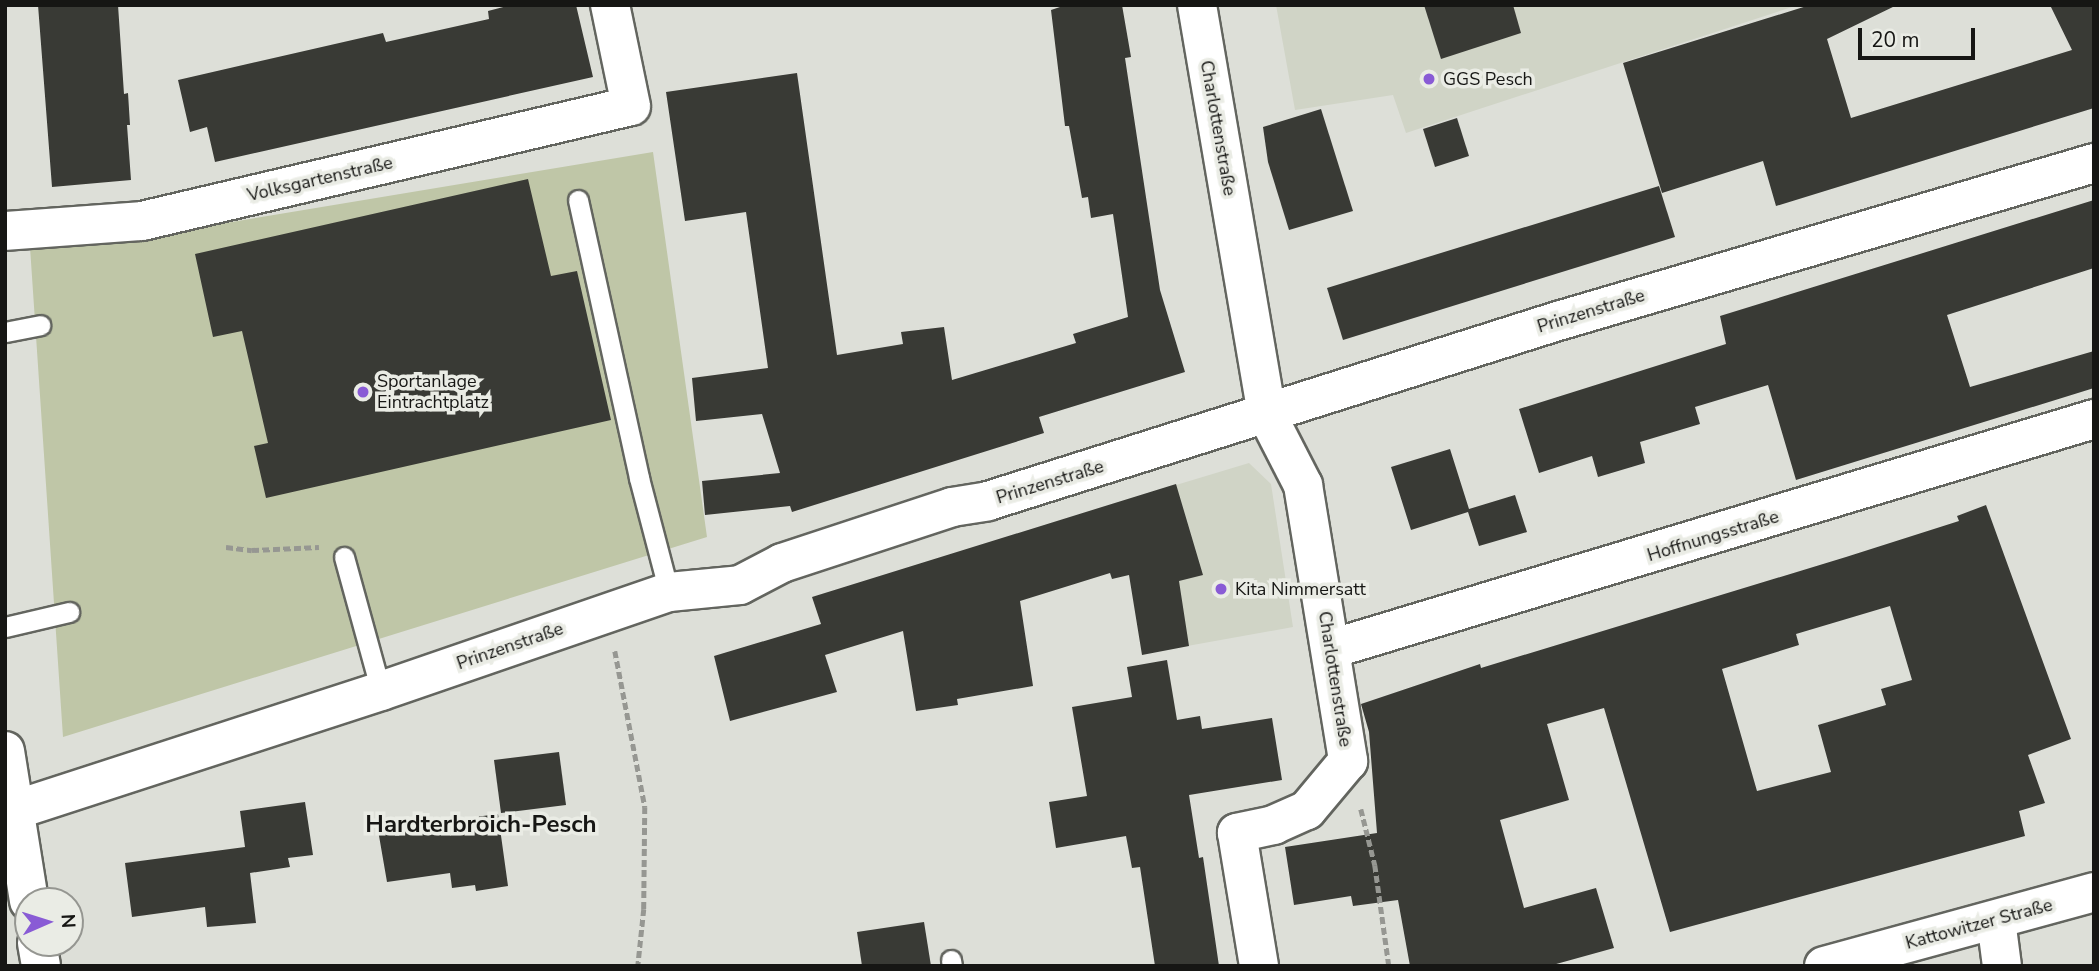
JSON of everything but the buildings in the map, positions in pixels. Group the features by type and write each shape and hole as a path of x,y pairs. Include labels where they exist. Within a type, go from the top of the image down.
{"street":[{"name":"Volksgartenstraße","path":"5,231 142,220 631,106 610,5"},
{"name":"Charlottenstraße","path":"1197,5 1267,415 1303,485 1348,761 1307,810 1274,825 1237,833 1258,966"},
{"name":"Prinzenstraße","path":"12,811 381,691 669,592 740,585 782,563 952,507 988,501 1584,313 2094,163"},
{"name":"Hoffnungsstraße","path":"1331,649 2094,419"},
{"path":"5,751 12,811 26,887"},
{"name":"Kattowitzer Straße","path":"1824,966 2094,892"},
{"path":"1996,920 2002,966"}],"lane":[{"path":"578,200 639,478 669,592"},
{"path":"5,332 40,326"},
{"path":"336,552 381,691"},
{"path":"5,627 69,612"}],"path":[{"path":"226,547 336,552"},
{"path":"608,612 645,807 644,909 638,966"},
{"path":"1348,761 1375,865 1389,966"}],"shaded area":[{"name":"GGS Pesch","path":"1276,5 1798,5 1406,133 1393,95 1295,110"},
{"name":"Kita Nimmersatt","path":"1249,463 1271,484 1293,627 1165,650 1133,498"}],"green space":[{"name":"Sportanlage Eintrachtplatz","path":"653,152 707,537 63,737 30,247 153,235"}],"place":[{"name":"GGS Pesch","path":"1429,79"},
{"name":"Sportanlage Eintrachtplatz","path":"363,392"},
{"name":"Kita Nimmersatt","path":"1221,589"}],"district":[{"name":"Hardterbroich-Pesch","path":"481,825"}]}
